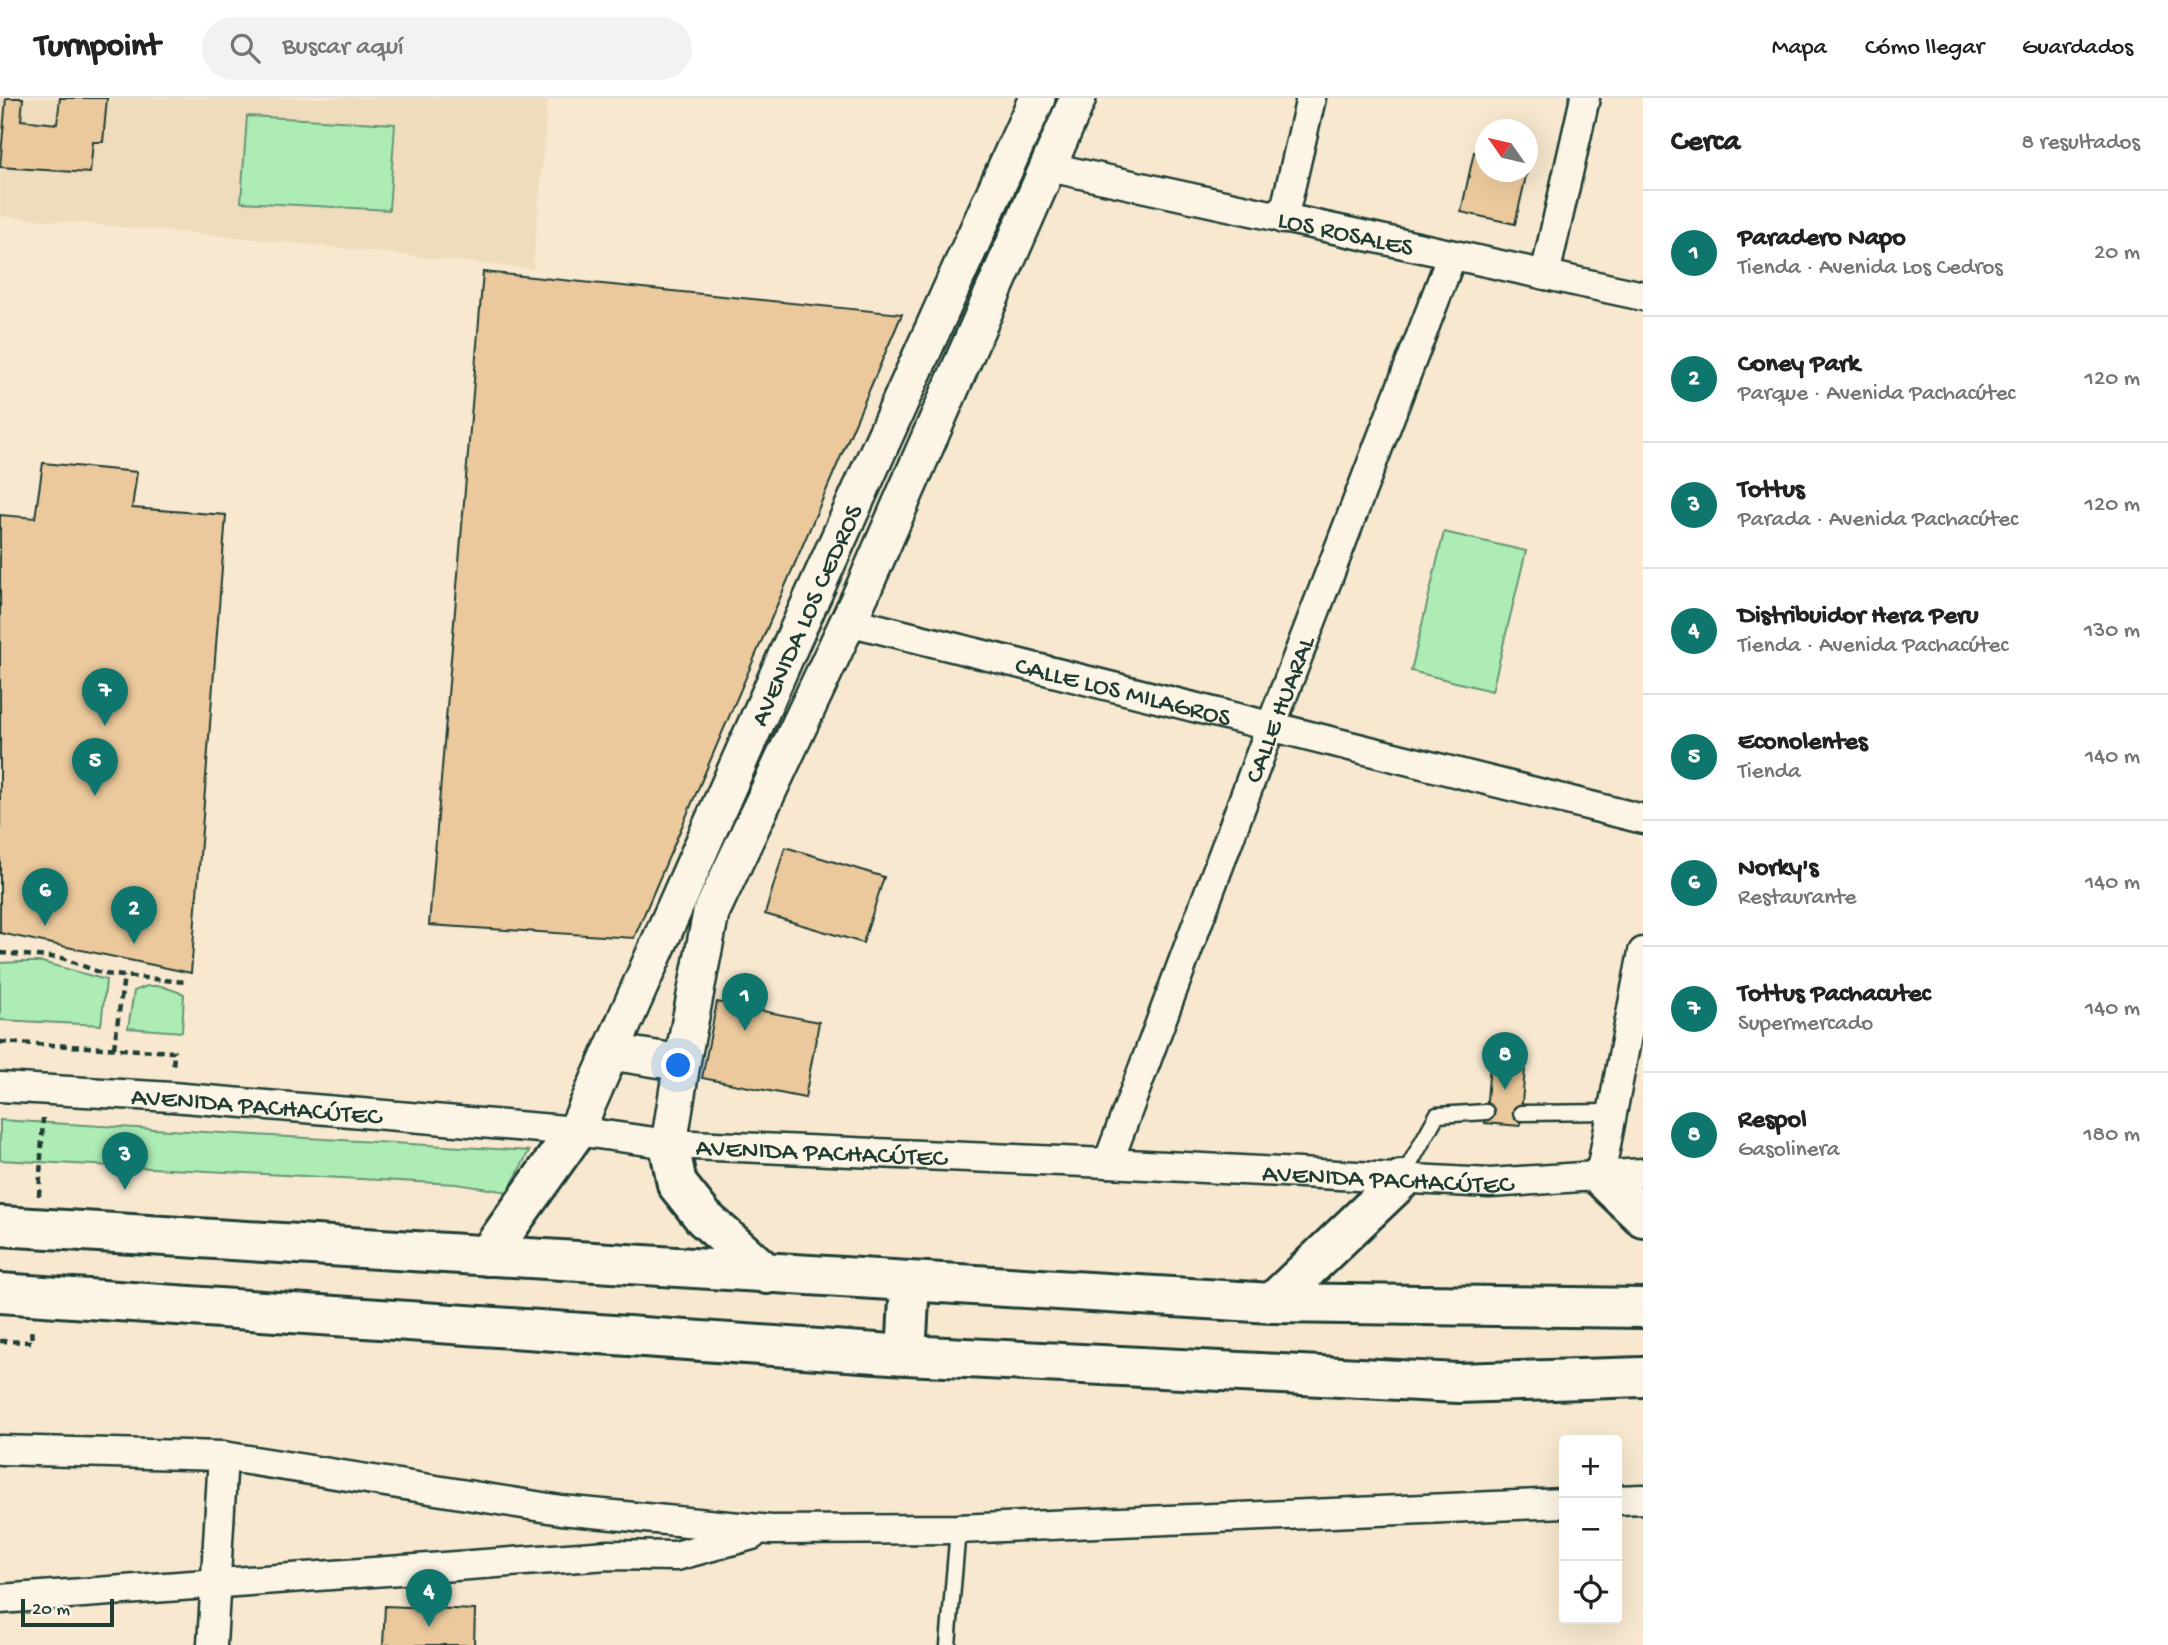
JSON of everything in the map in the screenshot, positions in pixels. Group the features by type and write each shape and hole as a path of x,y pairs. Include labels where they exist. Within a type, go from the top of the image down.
{"main road":[{"path":"487,1256 576,1131"},
{"path":"669,1144 677,1184 704,1217 767,1273"},
{"path":"1600,1177 1643,1217"},
{"path":"1272,1303 1401,1180"},
{"path":"18,1227 1272,1303 1643,1308"},
{"path":"906,1355 910,1282"},
{"path":"0,1293 906,1355 1458,1383 1643,1377"}],"street":[{"name":"AVENIDA LOS CEDROS","path":"576,1131 793,640 1038,98"},
{"name":"AVENIDA LOS CEDROS","path":"669,1144 711,914 848,621 1077,98"},
{"path":"1283,219 1311,98"},
{"path":"1545,275 1585,98"},
{"name":"LOS ROSALES","path":"1049,167 1643,296"},
{"name":"CALLE HUARAL","path":"1108,1163 1271,726 1452,255"},
{"name":"CALLE LOS MILAGROS","path":"848,621 1643,819"},
{"path":"1600,1177 1643,951"},
{"path":"611,1052 682,1063"},
{"name":"AVENIDA PACHACÚTEC","path":"0,1087 172,1097 576,1131 669,1144 1490,1183 1643,1173"},
{"path":"0,1450 223,1456 561,1510 771,1530 958,1529 1559,1503"},
{"path":"212,1645 223,1456"},
{"path":"1622,1500 1643,1499"},
{"path":"0,1599 608,1555 676,1556 771,1530"}],"lane":[{"path":"1401,1180 1437,1115 1486,1112"},
{"path":"1521,1113 1612,1112"},
{"path":"948,1645 958,1529"}],"path":[{"path":"0,953 62,958 104,974 185,982"},
{"path":"114,1048 124,976"},
{"path":"0,1042 174,1052 172,1097"},
{"path":"18,1227 45,1089 48,1045"}],"shaded area":[{"path":"0,98 548,98 533,269 246,238 0,216"}],"green space":[{"path":"247,116 395,124 389,210 241,202"},
{"path":"1444,532 1526,551 1492,691 1411,671"},
{"path":"42,962 106,980 101,1025 0,1020 0,963"},
{"path":"147,986 161,986 184,994 182,1032 128,1028 134,991"},
{"path":"0,1120 529,1151 508,1192 456,1184 0,1160"}],"building":[{"path":"6,98 23,98 21,120 57,124 60,98 107,98 103,142 93,142 90,173 0,167"},
{"path":"1474,152 1475,182 1525,182 1515,224 1461,212"},
{"path":"483,272 902,314 634,938 429,925"},
{"path":"43,463 137,472 132,508 226,515 191,973 0,933 0,515 35,518"},
{"path":"785,847 884,877 863,943 765,914"},
{"path":"717,1002 819,1022 805,1098 702,1078"},
{"path":"1490,1065 1525,1068 1520,1126 1485,1123"},
{"path":"385,1606 475,1610 474,1645 383,1645"}],"place":[{"name":"Tottus Pachacutec","path":"105,726"},
{"name":"Econolentes","path":"95,796"},
{"name":"Norky's","path":"45,926"},
{"name":"Coney Park","path":"134,944"},
{"name":"Paradero Napo","path":"745,1031"},
{"name":"Respol","path":"1505,1090"},
{"name":"Tottus","path":"125,1190"},
{"name":"Distribuidor Hera Peru","path":"429,1627"}]}
